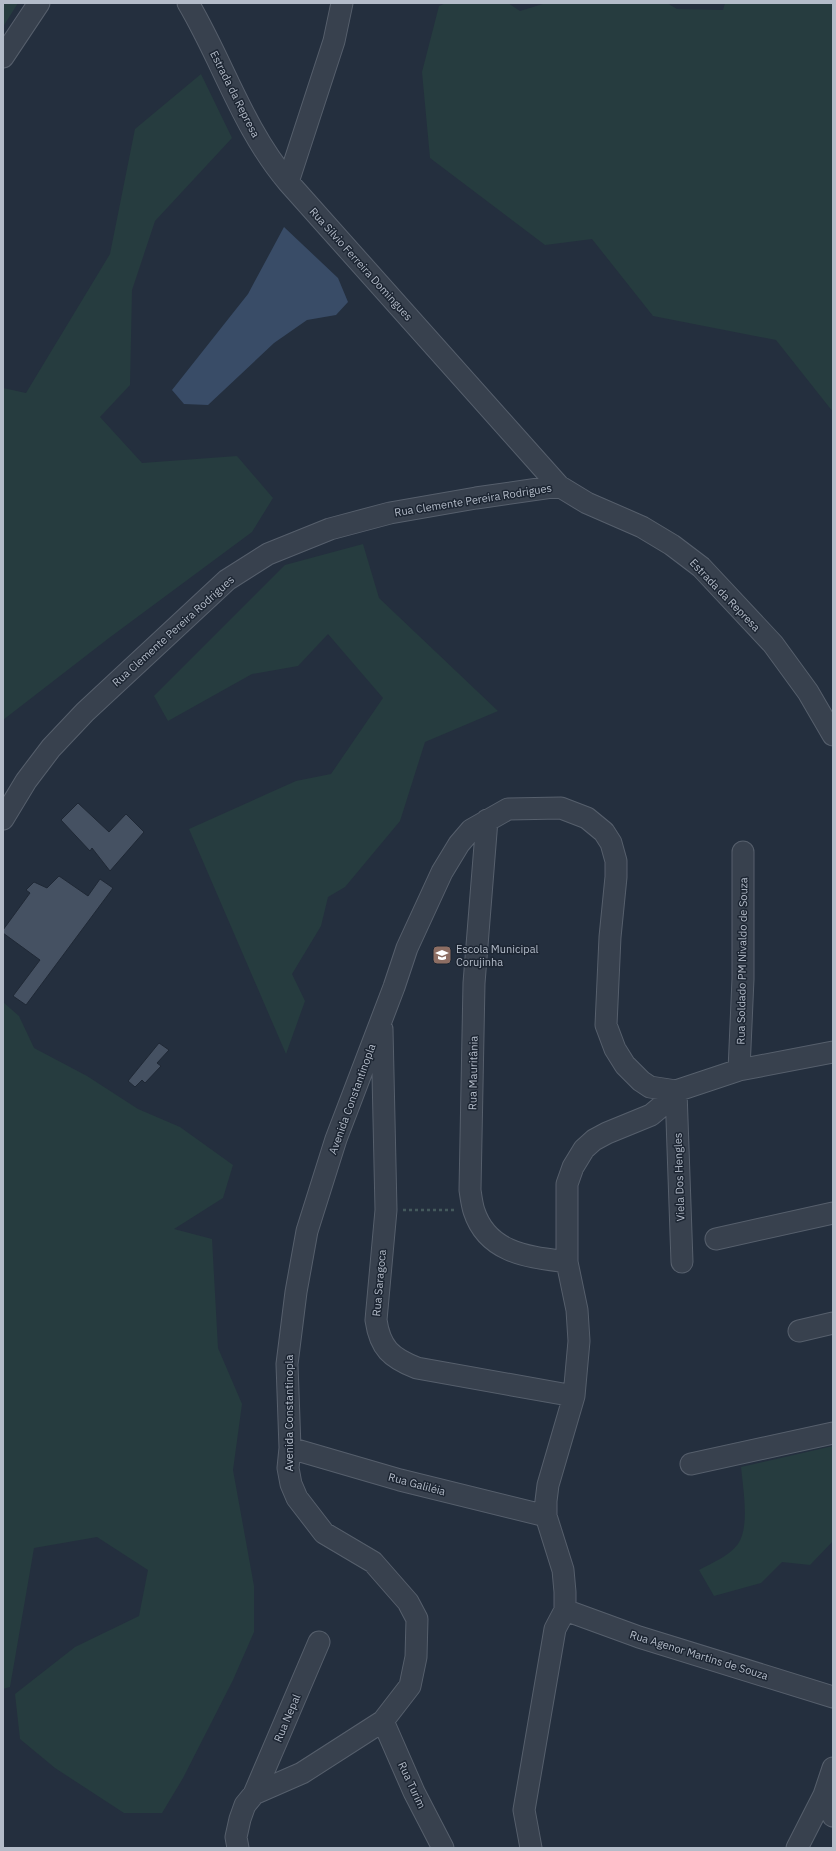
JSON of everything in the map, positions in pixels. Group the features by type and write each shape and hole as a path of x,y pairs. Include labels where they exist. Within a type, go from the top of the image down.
{"street":[{"path":"3,57 39,3"},
{"name":"Estrada da Represa","path":"188,3 254,134 272,163 288,182"},
{"path":"288,182 334,41 342,3"},
{"name":"Rua Silvio Ferreira Domingues","path":"288,182 559,486"},
{"name":"Estrada da Represa","path":"559,486 587,503 642,527 672,545 701,567 773,644 808,692 833,735"},
{"name":"Rua Clemente Pereira Rodrigues","path":"3,819 26,781 47,753 85,712 227,580 268,554 330,529 390,513 476,498 559,486"},
{"name":"Avenida Constantinopla","path":"254,1794 302,1773 383,1721 410,1686 416,1656 417,1619 408,1602 390,1579 373,1562 324,1533 304,1509 291,1484 288,1468 290,1448 287,1364 296,1292 307,1231 336,1138 382,1019 407,948 442,872 459,844 471,830 508,809 561,808 587,818 604,832 611,844 616,861 616,878 610,937 606,1025 609,1037 625,1064 641,1081 650,1087 676,1092 739,1070 833,1052"},
{"name":"Rua Mauritânia","path":"487,820 474,983 470,1190 473,1210 483,1228 500,1246 525,1256 567,1262"},
{"name":"Rua Soldado PM Nivaldo de Souza","path":"739,1070 743,979 743,852"},
{"name":"Rua Saragoca","path":"382,1019 386,1210 376,1320 377,1332 382,1344 390,1354 400,1362 417,1368 574,1396"},
{"path":"531,1848 524,1810 555,1629 565,1610 563,1570 546,1516 548,1484 574,1396 579,1341 578,1323 567,1262 567,1184 573,1167 584,1150 607,1133 651,1115 676,1092"},
{"name":"Viela Dos Hengles","path":"676,1092 682,1262"},
{"path":"716,1240 833,1213"},
{"path":"799,1331 833,1323"},
{"path":"691,1464 833,1433"},
{"name":"Rua Galiléia","path":"290,1448 400,1480 546,1516"},
{"name":"Rua Agenor Martins de Souza","path":"565,1610 639,1637 833,1697"},
{"name":"Rua Nepal","path":"254,1794 319,1642"},
{"name":"Rua Turim","path":"383,1721 414,1792 443,1848"},
{"path":"797,1848 828,1796 833,1768"},
{"path":"238,1848 236,1837 240,1819 245,1805 254,1794"},
{"path":"828,1796 833,1816"}],"path":[{"path":"386,1210 473,1210"}],"green space":[{"path":"3,3 18,3 3,27"},
{"path":"446,3 508,3 520,11 546,3 667,3 677,9 723,10 725,3 833,3 833,412 776,340 653,316 592,239 545,245 430,158 422,72 439,6"},
{"path":"201,74 232,138 155,221 132,290 130,385 100,417 142,463 237,456 273,498 252,532 109,638 3,720 3,388 26,393 110,254 135,129"},
{"path":"363,544 379,598 498,711 425,742 400,821 345,887 328,897 321,926 292,974 305,1001 286,1054 189,829 296,781 331,774 383,698 328,634 298,666 252,674 168,721 154,696 285,565"},
{"path":"3,1002 19,1016 34,1048 87,1076 138,1109 180,1127 233,1165 223,1198 174,1229 212,1239 218,1348 242,1404 233,1470 254,1586 254,1632 233,1680 183,1778 162,1813 124,1813 55,1768 20,1739 15,1694 75,1647 139,1616 148,1570 97,1537 34,1548 10,1687 3,1689"},
{"path":"833,1446 833,1541 810,1565 782,1562 761,1583 714,1596 699,1570 730,1552 738,1544 742,1537 745,1507 741,1467"}],"water":[{"path":"284,227 338,278 348,302 336,315 307,320 274,343 208,405 184,404 172,390 248,294"}],"building":[{"path":"78,803 109,832 126,814 144,832 110,871 92,848 90,851 61,820"},
{"path":"59,876 88,896 100,879 113,888 26,1005 13,996 40,960 3,933 3,930 30,893 26,890 34,882 47,888"},
{"path":"159,1043 169,1050 157,1063 161,1066 145,1083 142,1080 135,1087 128,1081"}],"place":[{"name":"Escola Municipal Corujinha","path":"442,955"}]}
